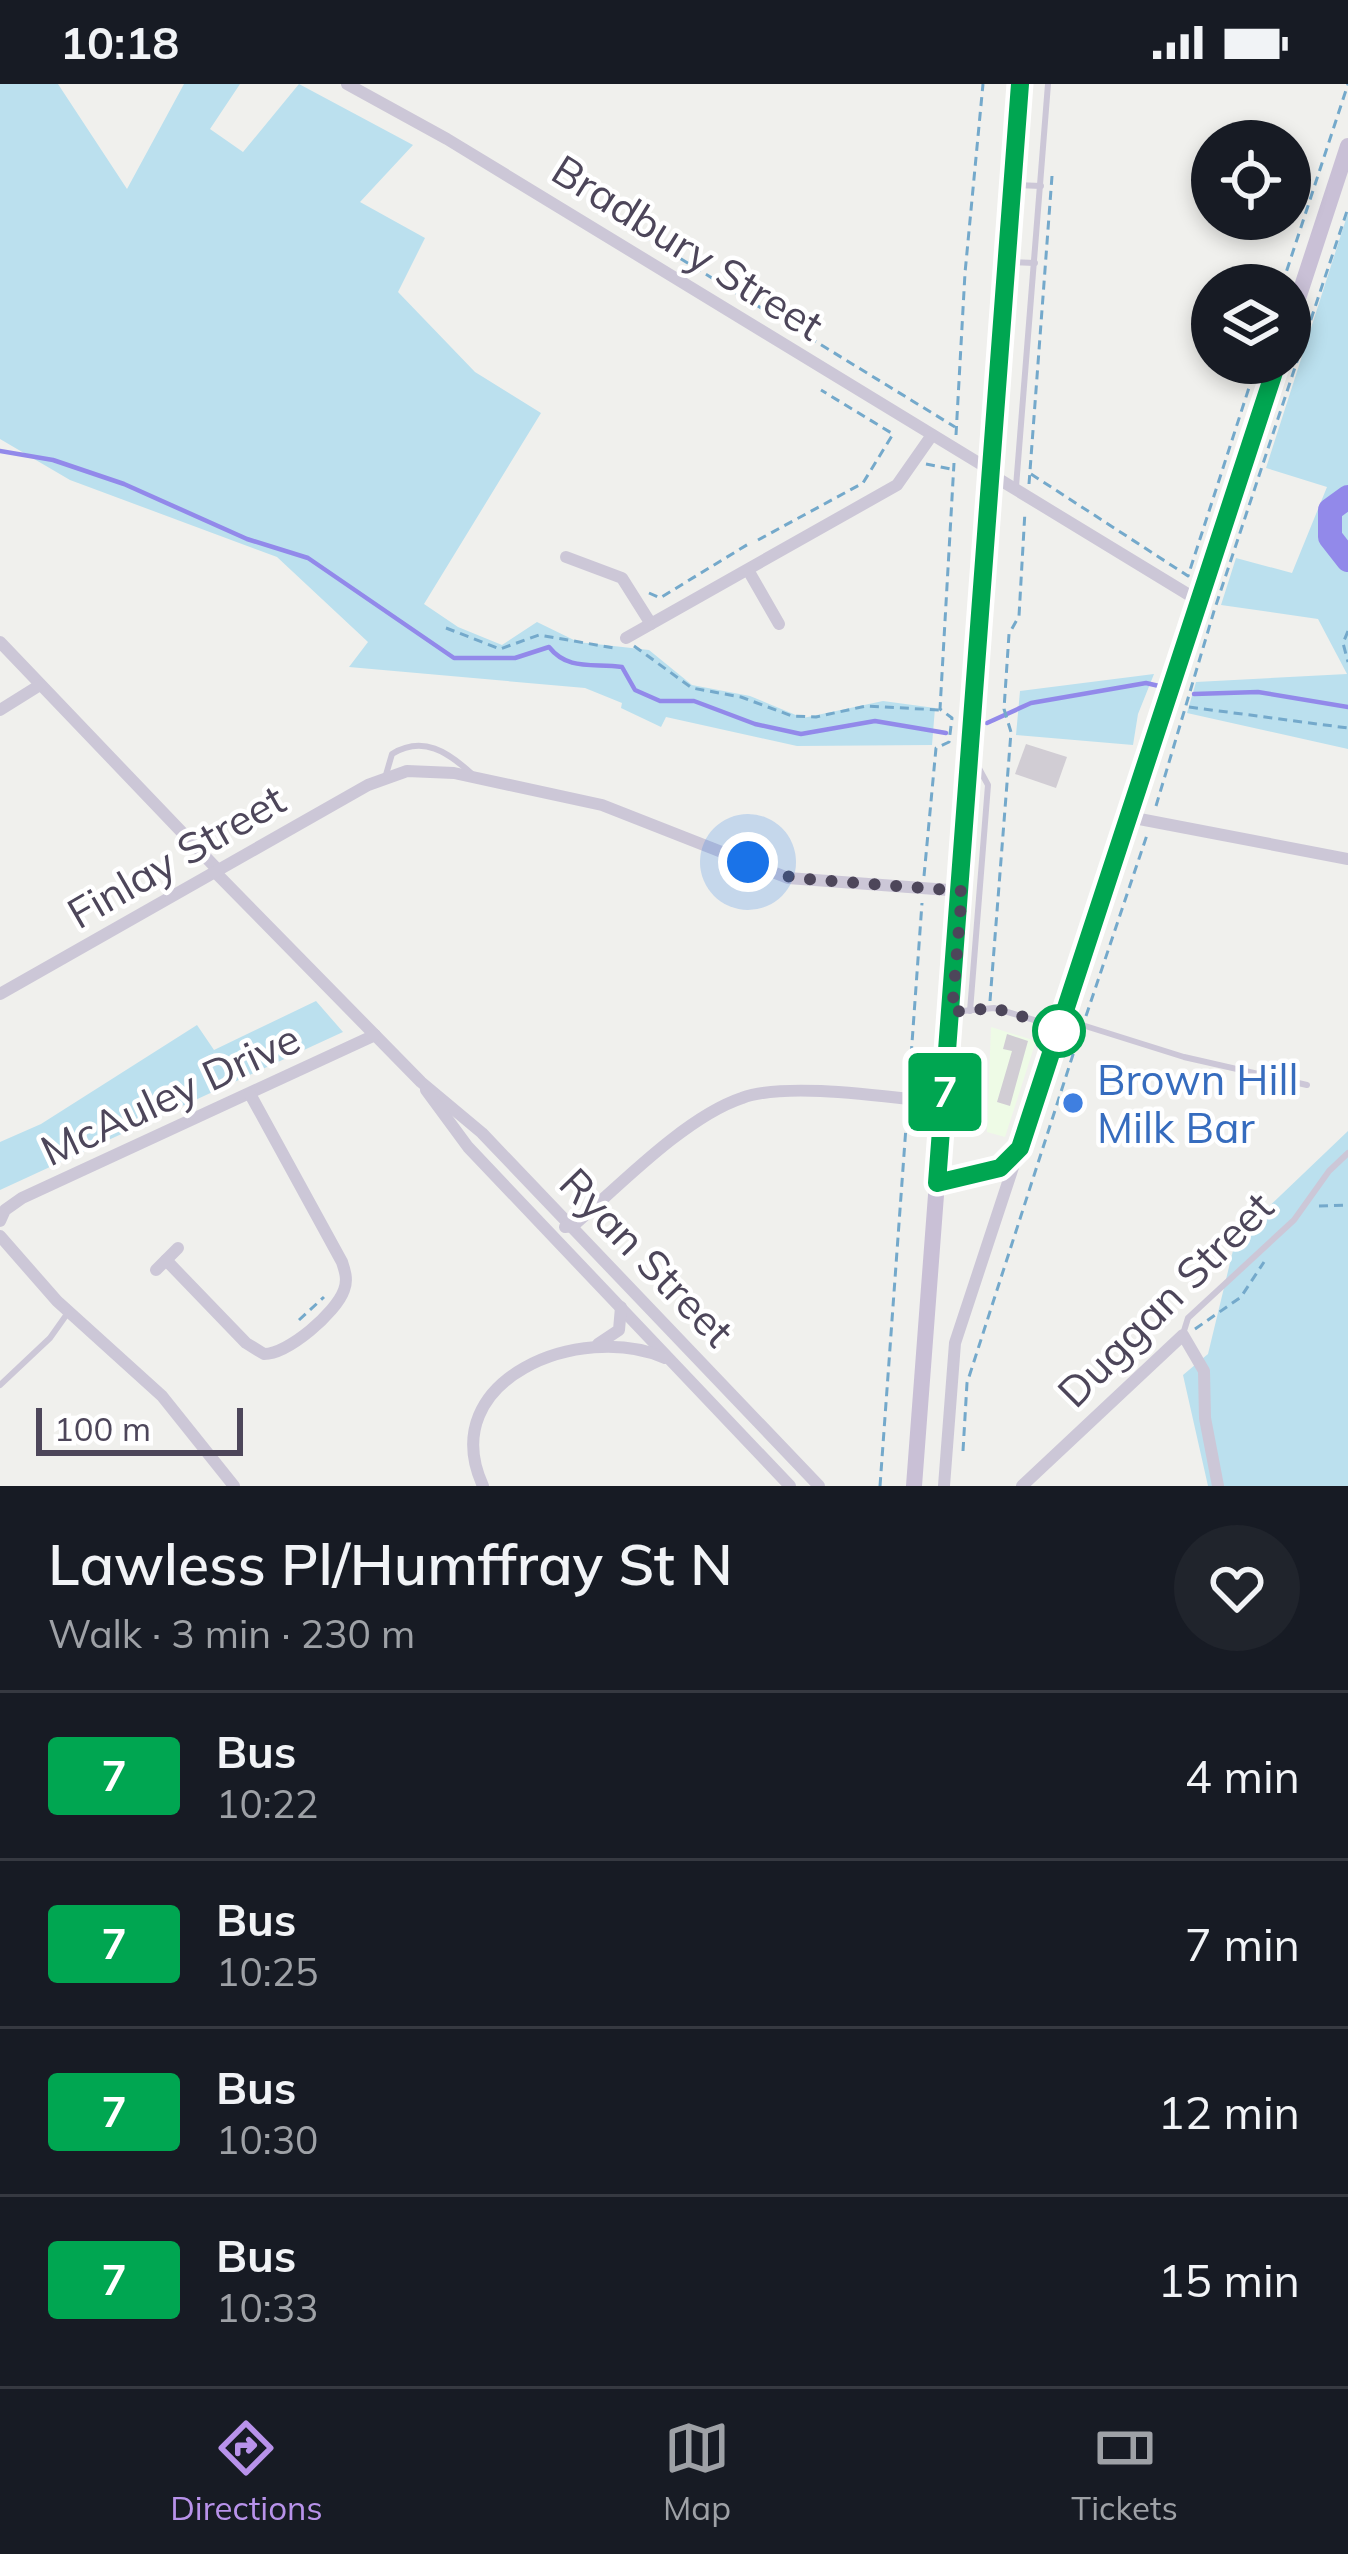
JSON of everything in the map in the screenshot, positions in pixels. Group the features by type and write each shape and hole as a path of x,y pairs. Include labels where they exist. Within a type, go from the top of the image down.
{"main road":[{"path":"914,1486 944,1102 961,1011 962,891 1020,84"},
{"path":"1309,264 1348,146"},
{"path":"937,1183 1000,1168 1020,1148 1270,384"}],"street":[{"name":"Bradbury Street","path":"347,84 448,139 1199,601"},
{"path":"626,638 900,482 932,435"},
{"path":"566,557 616,574 651,624"},
{"path":"748,570 778,624"},
{"name":"Ryan Street","path":"0,642 375,1035 421,1082 472,1123 819,1486"},
{"path":"0,710 40,685"},
{"path":"385,778 414,770 476,777 602,805 788,878 962,891"},
{"name":"Finlay Street","path":"0,994 385,778"},
{"path":"1129,817 1348,859"},
{"name":"McAuley Drive","path":"0,1221 5,1210 22,1198 375,1035"},
{"name":"Ryan Street","path":"421,1082 461,1137 790,1486"},
{"path":"554,1237 672,1140 742,1097 802,1092 944,1102"},
{"path":"178,1248 161,1265 264,1354 288,1349 340,1298 346,1280 342,1262 250,1094"},
{"path":"944,1486 955,1343 1020,1148"},
{"path":"0,1236 69,1311 152,1385 234,1486"},
{"path":"483,1486 471,1440 486,1403 539,1360 597,1344 619,1330 621,1307"},
{"path":"1183,1335 1204,1371 1205,1418 1218,1486"},
{"name":"Duggan Street","path":"1022,1486 1183,1335"},
{"path":"597,1344 648,1351 676,1365"}],"lane":[{"path":"1021,493 1048,84"},
{"path":"1012,184 1040,186"},
{"path":"1007,262 1035,263"},
{"path":"385,778 392,754 421,746 446,752 476,777"},
{"path":"972,755 988,785 961,1011 990,1008 1041,1022 1063,1019 1184,1057 1307,1085"},
{"path":"461,1137 461,1124 472,1123"},
{"name":"Duggan Street","path":"1183,1335 1187,1318 1283,1231 1348,1153"},
{"path":"0,1384 58,1330 69,1311"}],"path":[{"path":"942,710 965,273 983,84"},
{"path":"1289,264 1348,84"},
{"path":"990,1008 1009,722 1004,709 1009,634 1019,616 1021,493 1030,474 1052,176"},
{"path":"963,1451 968,1383 1348,208"},
{"path":"642,235 956,428"},
{"path":"1020,468 1188,576 1250,384"},
{"path":"758,540 863,483 893,434 821,390"},
{"path":"637,599 649,592 660,598 750,544"},
{"path":"446,628 500,649 549,635 574,644 640,649"},
{"path":"1348,631 1343,644 1348,662"},
{"path":"626,638 692,688 741,697 792,716 816,717 866,706 942,710 952,718 950,742 936,748 880,1486"},
{"path":"1186,706 1348,728"},
{"path":"1306,1206 1348,1205"},
{"path":"1183,1335 1241,1298 1283,1231"},
{"path":"299,1320 329,1290"}],"shaded area":[{"path":"0,84 58,84 127,189 184,84 240,84 210,129 243,152 299,84 413,145 360,202 425,238 398,292 475,372 541,413 424,604 458,627 502,645 537,622 578,642 649,650 692,685 750,696 803,718 883,701 935,708 932,745 797,746 666,717 661,727 585,688 349,667 368,642 277,557 70,480 0,439"},
{"path":"1348,213 1348,749 1187,713 1196,682 1347,674 1318,619 1221,605 1236,558 1292,573 1327,487 1266,468 1293,384 1311,384 1311,328"},
{"path":"1154,674 1138,714 1133,745 1016,735 1020,691"},
{"path":"316,1001 343,1032 0,1190 0,1142 41,1124 197,1025 214,1050"},
{"path":"991,1027 1036,1041 1005,1137 987,1132"},
{"path":"1348,1131 1348,1486 1208,1486 1183,1375 1208,1354 1236,1238"}],"building":[{"path":"1026,744 1067,757 1056,788 1015,774"},
{"path":"1007,1034 1028,1041 1010,1106 997,1102 1012,1051 1003,1049"}],"waterway":[{"path":"0,451 53,460 124,484 247,539 308,558 454,658 515,658 549,647 573,663 622,667 635,690 660,701 694,701 755,724 801,734 875,721 946,733"},
{"path":"1348,497 1330,510 1330,537 1348,560"},
{"path":"987,723 1031,703 1146,683 1159,686"},
{"path":"1194,694 1258,692 1348,707"}],"bus line":[{"name":"7","path":"1020,84 937,1183 1000,1168 1020,1148 1270,384"}],"place":[{"name":"Brown Hill Milk Bar","path":"1073,1103"}],"route":[{"path":"748,862 793,878 962,891 952,1012 994,1008 1041,1022 1063,1019 1059,1031"}]}
